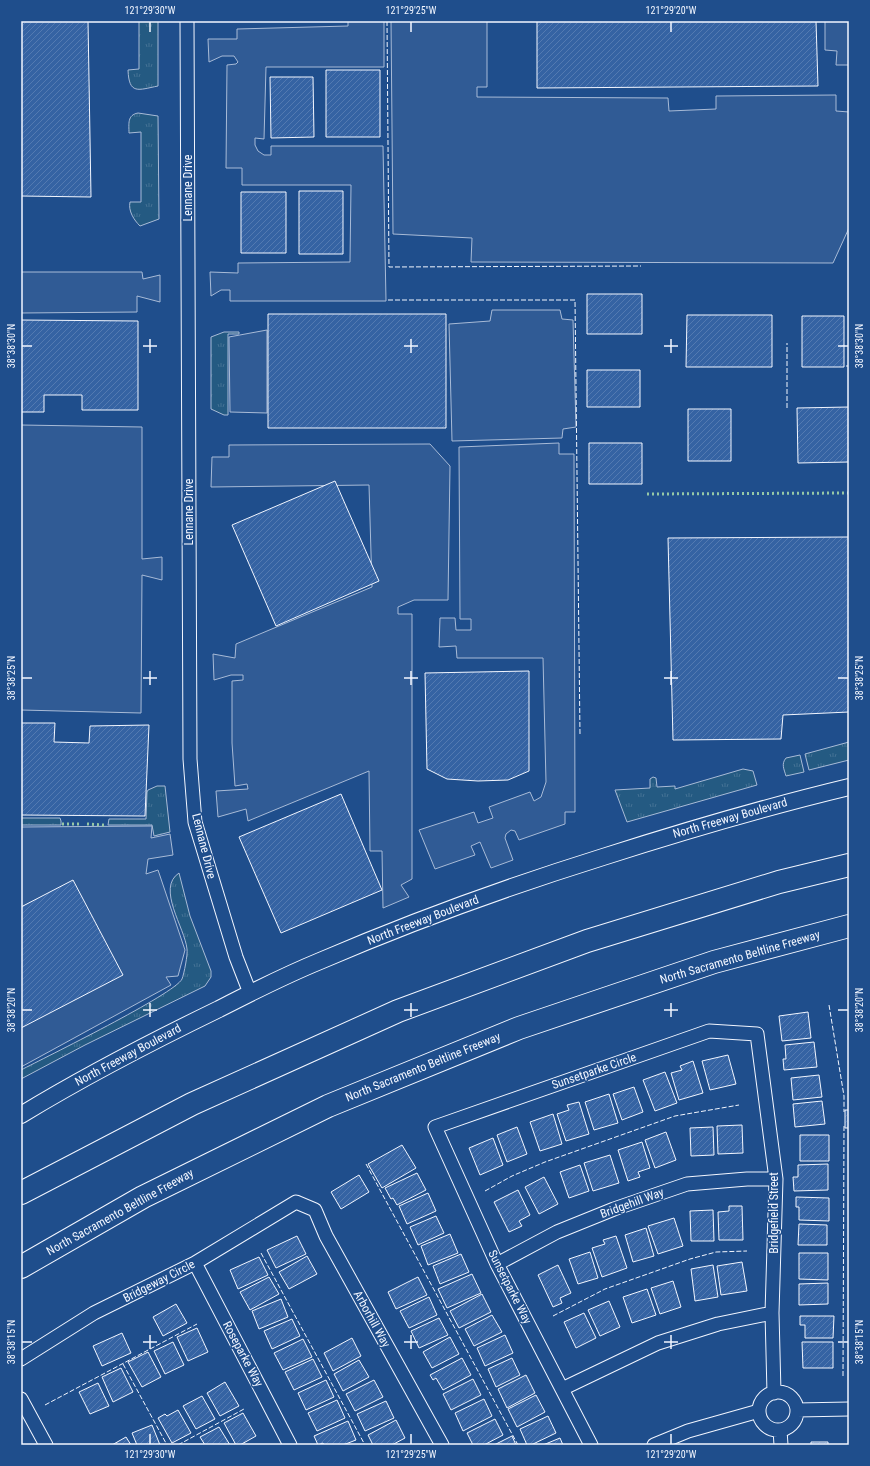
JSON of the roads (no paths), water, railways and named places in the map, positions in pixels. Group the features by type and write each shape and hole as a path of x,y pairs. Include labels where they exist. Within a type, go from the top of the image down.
{"highway":[{"path":"21,1193 192,1104 398,1011 586,941 779,882 849,865"},
{"name":"North Sacramento Beltline Freeway","path":"21,1267 143,1197 328,1106 526,1025 714,962 849,926"}],"street":[{"name":"Lennane Drive","path":"187,21 190,759 195,822 236,957 250,993"},
{"name":"North Freeway Boulevard","path":"21,1115 156,1039 250,993 374,938 544,876 659,839 782,803 849,787"},
{"name":"Sunsetparke Circle","path":"435,1126 709,1031 757,1034"},
{"name":"Bridgefield Street","path":"757,1034 776,1179 772,1313 774,1393"},
{"name":"Sunsetparke Way","path":"435,1126 497,1264 591,1445"},
{"name":"Bridgehill Way","path":"497,1264 557,1232 614,1209 687,1184 747,1179 776,1179"},
{"name":"Bridgeway Circle","path":"21,1359 94,1313 195,1263 296,1202"},
{"name":"Arborhill Way","path":"296,1202 316,1210 326,1236 442,1445"},
{"name":"Roseparke Way","path":"195,1263 290,1445"},
{"path":"562,1389 658,1343 718,1324 772,1313"},
{"path":"780,1392 792,1398 796,1404 797,1410 797,1417 793,1423 780,1430 772,1429 764,1423 760,1417 760,1411 764,1399 774,1393 780,1392"},
{"path":"21,1399 46,1445"},
{"path":"797,1410 849,1409"},
{"path":"654,1445 688,1430 760,1411"},
{"path":"780,1430 782,1445"}]}
